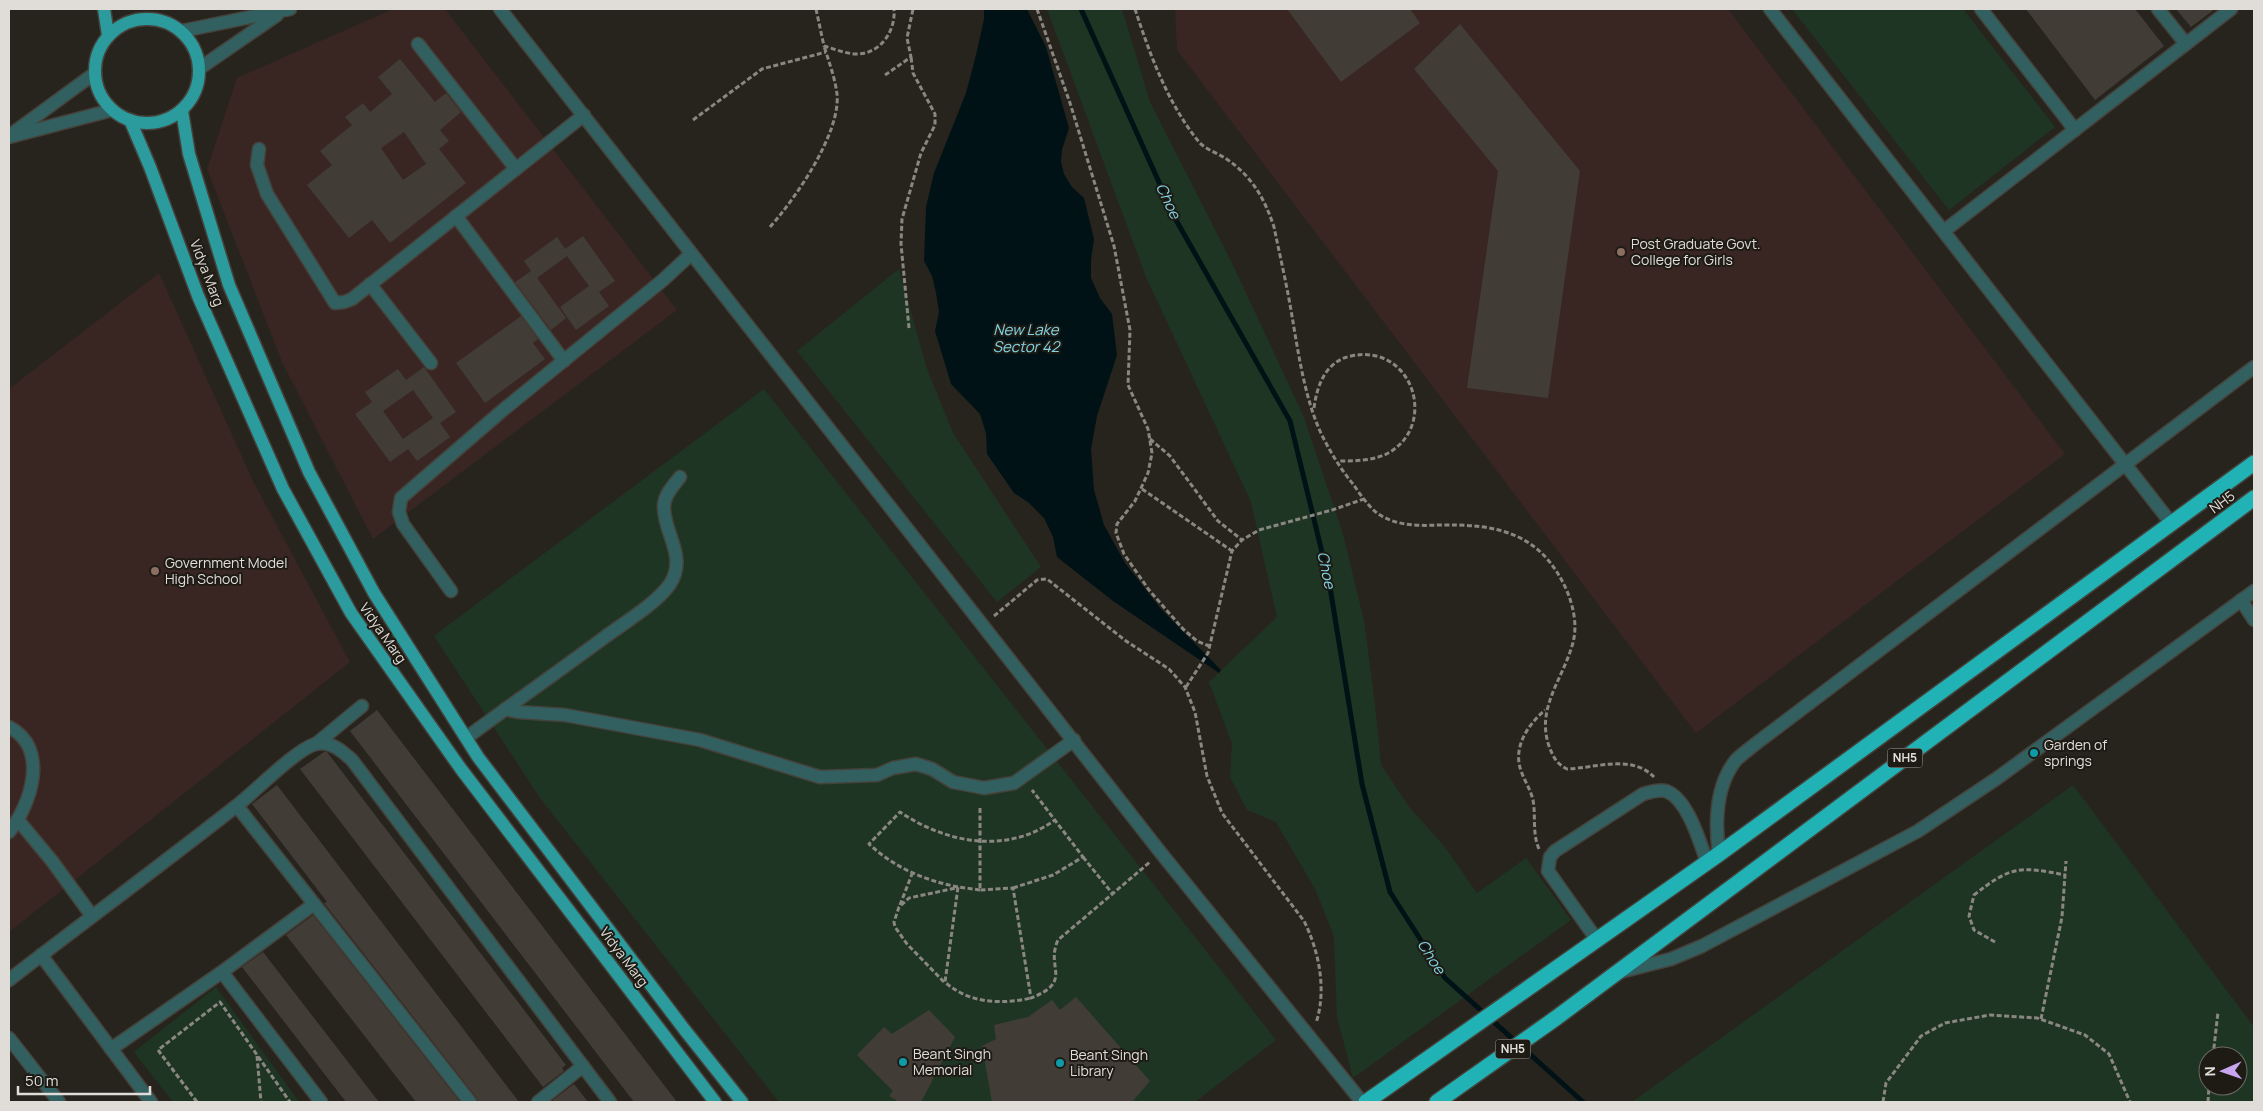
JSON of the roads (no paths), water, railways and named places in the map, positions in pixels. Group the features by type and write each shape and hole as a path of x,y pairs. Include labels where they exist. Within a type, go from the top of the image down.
{"highway":[{"name":"NH5","path":"1366,1102 1713,858 2254,463"},
{"name":"NH5","path":"1437,1102 1556,1018 2254,498"}],"main road":[{"path":"104,9 108,35"},
{"path":"159,14 182,31 195,49 200,68 196,91 182,111 173,117 150,123 130,120 112,110 101,95 95,73 98,52 108,35 122,24 159,14"},
{"name":"Vidya Marg","path":"182,111 189,154 229,285 309,472 374,593 478,757 684,1029 742,1102"},
{"name":"Vidya Marg","path":"130,120 150,167 198,296 283,489 350,613 461,769 715,1102"}],"street":[{"path":"500,9 1162,853 1362,1102"},
{"path":"1770,9 2171,523"},
{"path":"1981,9 2075,130"},
{"path":"2158,9 2186,44"},
{"path":"1944,231 2231,9"},
{"path":"182,31 286,10"},
{"path":"200,68 286,10"},
{"path":"418,44 516,169"},
{"path":"9,136 95,73"},
{"path":"9,136 112,110"},
{"path":"258,149 257,166 266,194 335,303 352,299 584,116"},
{"path":"456,216 564,361"},
{"path":"451,591 403,524 399,512 401,498 504,410 663,280 691,254"},
{"path":"370,284 431,363"},
{"path":"1713,858 1719,799 1725,781 1736,761 1754,745 2127,465 2254,367"},
{"path":"466,738 624,623 654,600 670,584 676,570 676,557 664,507 666,497 680,477"},
{"path":"1618,972 1671,959 1702,946 1918,831 1996,779 2254,591"},
{"path":"2241,600 2254,620"},
{"path":"9,980 236,806 294,758 316,744 362,706"},
{"path":"505,709 518,712 565,715 700,740 820,777 877,775 893,768 916,764 932,769 953,782 984,788 1014,783 1074,740"},
{"path":"9,727 16,731 24,740 34,772 31,790 18,820 9,832"},
{"path":"316,744 322,743 336,747 352,760 610,1102"},
{"path":"1597,940 1548,871 1550,857 1555,851 1642,794 1657,791 1667,792 1679,801 1713,858"},
{"path":"236,806 470,1102"},
{"path":"18,820 52,861 92,916"},
{"path":"111,1049 222,972 314,904"},
{"path":"41,955 151,1102"},
{"path":"222,972 321,1102"},
{"path":"9,1038 59,1102"},
{"path":"538,1102 583,1066"}],"water":[{"name":"New Lake Sector 42","path":"984,9 1027,9 1046,47 1069,128 1062,150 1061,162 1064,174 1072,187 1084,198 1094,239 1091,278 1100,298 1112,314 1117,355 1097,416 1091,449 1094,490 1104,525 1125,563 1161,609 1221,670 1219,673 1113,601 1057,557 1053,537 1044,518 1029,503 1014,493 987,454 986,433 980,414 951,384 935,331 939,312 936,293 932,276 924,261 926,207 934,173 966,93 984,19"}],"waterway":[{"name":"Choe","path":"1081,9 1176,220 1290,421 1329,581 1362,784 1390,892 1445,978 1583,1102"}],"place":[{"name":"Post Graduate Govt. College for Girls","path":"1621,252"},
{"name":"Government Model High School","path":"155,571"},
{"name":"Garden of springs","path":"2034,753"},
{"name":"Beant Singh Memorial","path":"903,1062"},
{"name":"Beant Singh Library","path":"1060,1063"}]}
